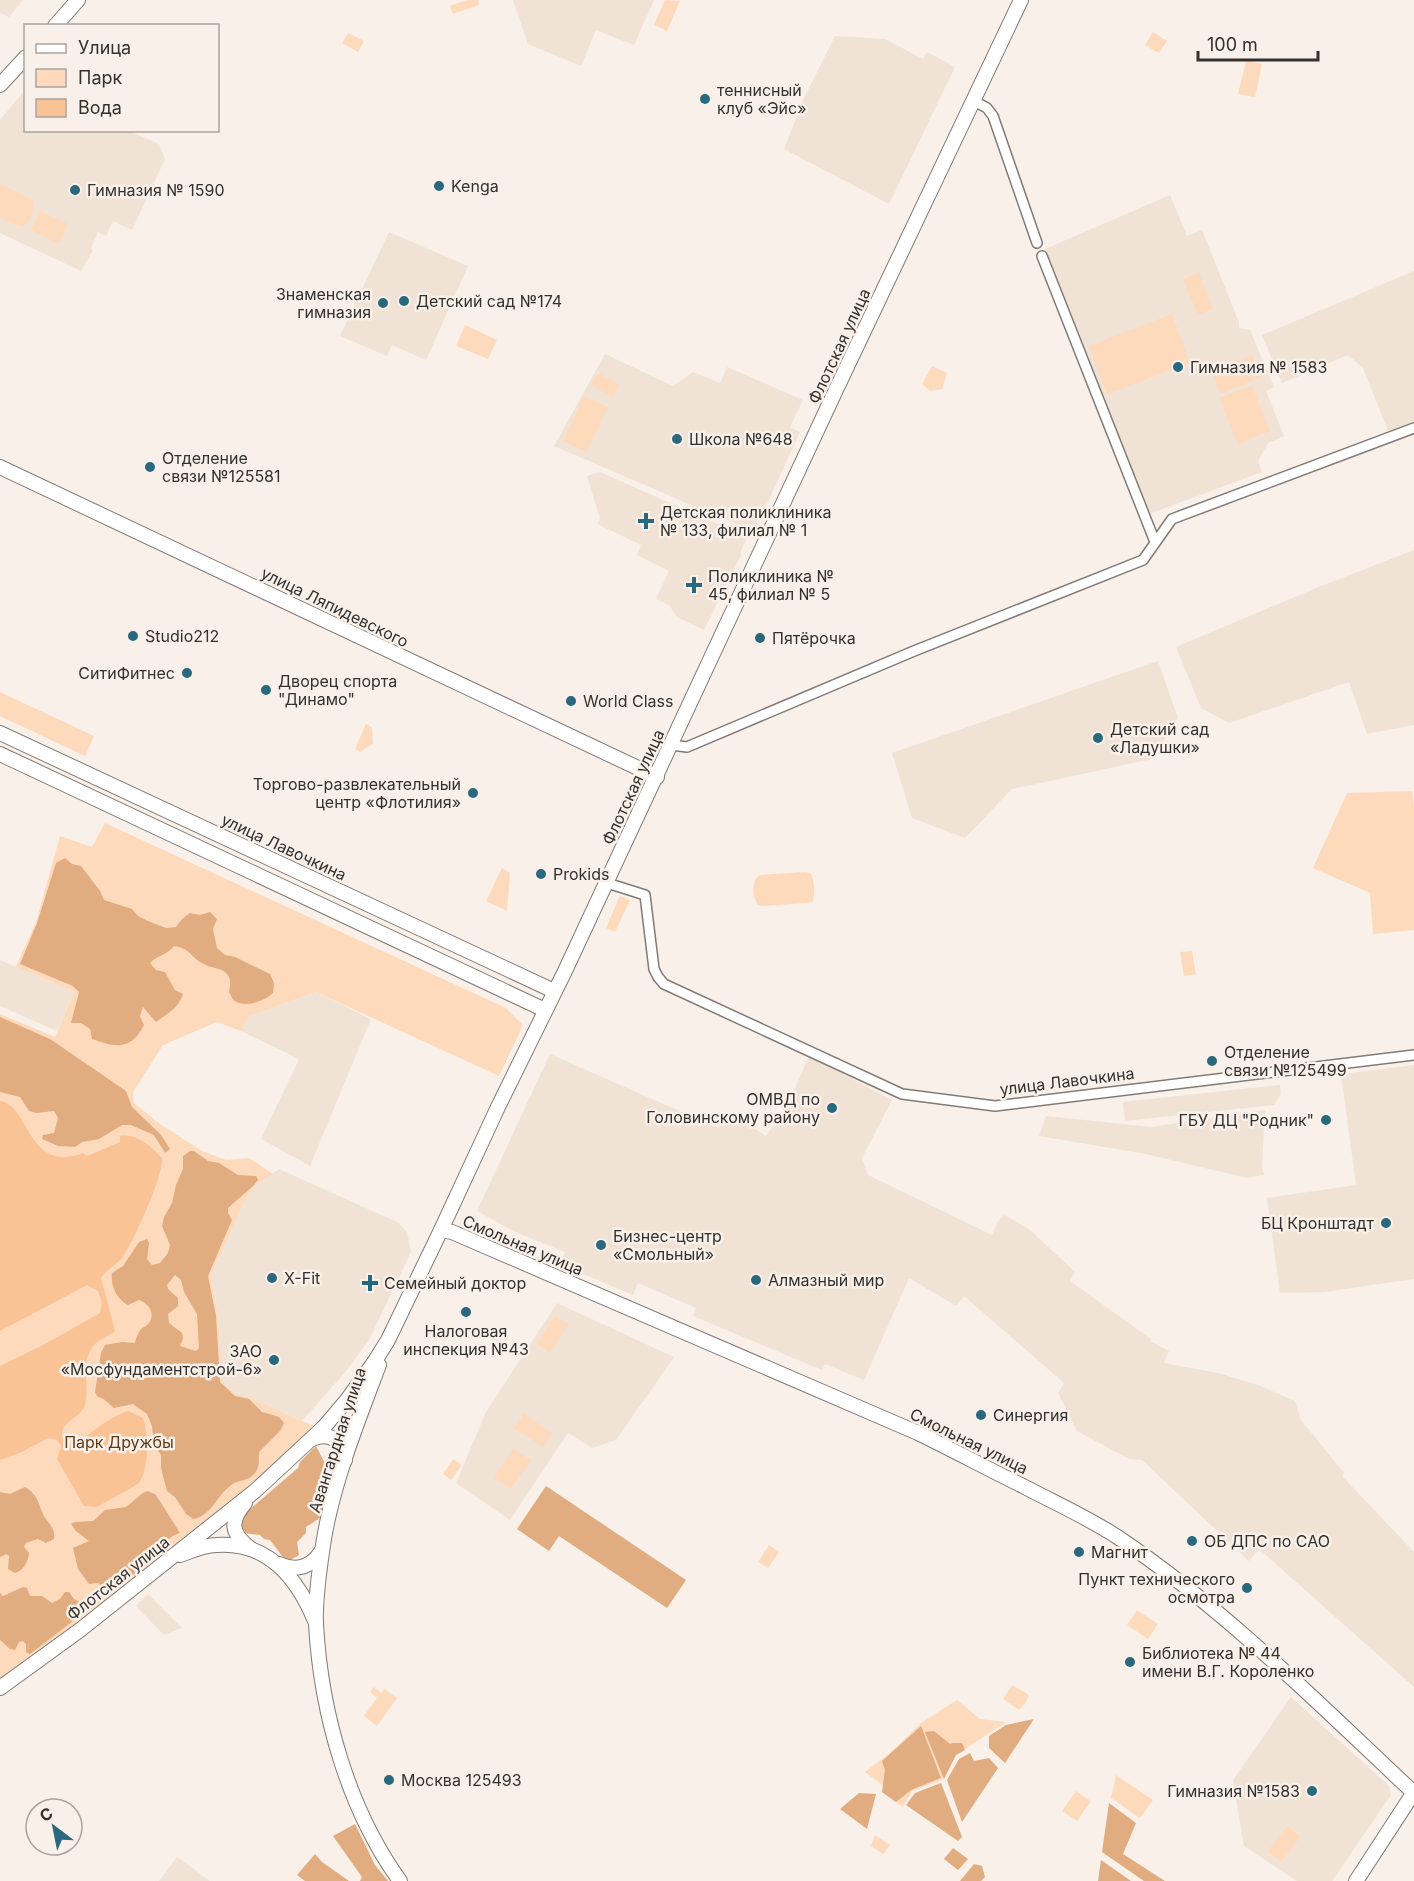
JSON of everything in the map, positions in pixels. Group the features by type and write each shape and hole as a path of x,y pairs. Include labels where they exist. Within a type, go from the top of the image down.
{"main road":[{"path":"57,24 78,0"},
{"name":"Флотская улица","path":"0,1688 75,1634 255,1491 310,1440 347,1400 388,1340 607,883 1021,0"},
{"path":"0,85 24,59"},
{"name":"улица Ляпидевского","path":"0,466 657,777"},
{"name":"улица Лавочкина","path":"0,733 554,991"},
{"path":"0,754 545,1010"},
{"name":"Смольная улица","path":"441,1230 452,1232 918,1433 1104,1529 1138,1551 1202,1599 1414,1792"},
{"name":"Авангардная улица","path":"388,1340 345,1460 322,1550 316,1623 326,1699 334,1735 348,1779 369,1829 400,1881"},
{"path":"310,1440 324,1435 336,1439 343,1450 345,1460"},
{"name":"Флотская улица","path":"253,1550 237,1535 234,1520 238,1511 255,1491"},
{"name":"Авангардная улица","path":"171,1559 215,1545 231,1545 253,1550 274,1562 298,1585 316,1623"},
{"path":"274,1562 286,1568 304,1567 317,1558 322,1550"},
{"path":"1356,1881 1414,1792"}],"street":[{"path":"974,101 987,108 993,116 1037,243"},
{"path":"1042,256 1155,543"},
{"path":"671,745 687,747 914,651 1143,560 1172,519 1414,428"},
{"name":"улица Лавочкина","path":"607,883 645,895 654,969 664,984 903,1094 996,1106 1414,1055"},
{"path":"393,938 398,938 405,932 406,926 402,920"}],"shaded area":[{"path":"0,0 23,0 9,17 0,13"},
{"path":"513,0 654,0 634,45 596,30 581,66 528,44"},
{"path":"835,36 885,39 923,59 927,52 955,67 889,204 784,149 804,98"},
{"name":"Гимназия № 1590","path":"24,91 24,132 131,132 159,144 165,159 132,230 113,221 106,236 98,232 91,248 93,250 81,271 0,233 0,120"},
{"name":"Гимназия № 1583","path":"1170,195 1187,236 1202,230 1239,322 1239,328 1250,330 1274,387 1266,391 1284,436 1268,443 1258,461 1262,472 1149,514 1045,249"},
{"name":"Детский сад №174","path":"389,232 468,266 426,360 392,345 387,356 340,336"},
{"path":"1414,271 1414,423 1389,433 1363,368 1348,355 1282,383 1262,335"},
{"name":"Школа №648","path":"605,354 673,386 693,372 720,383 727,367 803,400 790,427 800,432 754,532 554,446"},
{"path":"600,472 747,537 741,555 704,630 677,617 669,605 656,599 669,571 637,555 641,545 597,524 600,518 587,476"},
{"path":"1414,550 1414,725 1367,734 1349,682 1229,723 1201,708 1176,647"},
{"path":"1158,661 1178,718 1152,759 1012,789 965,838 912,818 892,753"},
{"path":"65,858 72,864 81,866 104,900 132,909 138,916 166,928 176,927 190,913 200,915 210,912 217,919 213,929 217,948 225,955 235,957 270,974 274,983 273,993 255,1003 239,1003 229,992 230,980 225,972 201,963 184,949 174,946 150,963 156,970 165,972 175,990 183,994 175,1007 156,1022 143,1007 140,1016 144,1025 134,1039 128,1043 116,1045 92,1039 90,1029 81,1023 71,1023 79,992 73,986 20,964 37,923 56,863"},
{"path":"0,960 74,992 57,1031 0,1006"},
{"path":"316,992 371,1019 310,1166 261,1139 299,1059 241,1031 249,1016"},
{"path":"0,1017 50,1039 126,1091 132,1107 161,1135 170,1149 165,1153 154,1135 131,1125 122,1125 99,1139 82,1142 75,1147 58,1146 42,1139 43,1135 54,1133 58,1118 54,1111 37,1113 29,1111 20,1097 0,1092"},
{"path":"550,1054 718,1128 727,1112 766,1136 788,1104 809,1056 892,1100 862,1158 868,1175 992,1235 998,1221 1004,1215 1029,1229 1075,1272 1070,1281 1151,1339 1150,1341 1169,1351 1164,1363 1218,1373 1258,1385 1295,1401 1301,1420 1344,1473 1342,1476 1414,1552 1414,1687 1259,1549 1249,1561 1142,1460 1129,1459 1077,1431 1058,1393 1064,1383 964,1296 956,1306 909,1278 864,1380 825,1364 822,1370 693,1316 696,1308 638,1283 633,1295 560,1264 565,1252 515,1232 477,1211"},
{"path":"1414,1065 1414,1279 1324,1292 1280,1293 1267,1198 1356,1185 1341,1074"},
{"path":"1280,1085 1281,1094 1274,1105 1125,1121 1123,1102"},
{"path":"1265,1110 1262,1166 1264,1175 1247,1178 1146,1154 1039,1136 1046,1116 1151,1127"},
{"path":"194,1151 208,1161 219,1163 238,1175 256,1176 258,1180 228,1208 232,1220 208,1276 216,1316 220,1382 235,1396 249,1399 262,1412 279,1417 284,1423 280,1431 259,1452 258,1466 254,1474 233,1484 225,1490 209,1510 193,1519 167,1491 161,1468 161,1455 154,1445 152,1426 147,1414 133,1404 114,1408 95,1392 101,1353 105,1345 122,1342 135,1343 142,1328 151,1319 150,1309 142,1301 128,1305 121,1300 113,1287 112,1273 123,1266 139,1242 147,1239 149,1243 147,1259 152,1265 160,1263 168,1253 170,1245 162,1226 183,1169 183,1156","holes":["175,1275 181,1280 184,1292 197,1314 199,1348 196,1351 180,1346 182,1333 169,1323 168,1314 178,1306 178,1298 168,1289 167,1285"]},
{"path":"279,1169 399,1223 407,1232 411,1252 369,1340 347,1370 302,1421 251,1398 236,1394 222,1383 218,1315 210,1276 249,1193"},
{"path":"557,1303 674,1357 616,1440 592,1448 568,1433 510,1520 456,1483 486,1412"},
{"path":"316,1446 327,1467 330,1484 320,1518 306,1527 306,1533 297,1542 299,1555 285,1560 270,1540 260,1535 242,1533 240,1528 242,1516 298,1468 300,1462"},
{"path":"546,1486 686,1580 667,1608 559,1536 549,1551 517,1529"},
{"path":"25,1487 36,1498 52,1528 54,1539 46,1543 38,1539 26,1543 24,1547 29,1553 28,1559 23,1568 15,1573 8,1569 9,1556 6,1554 0,1557 0,1492 10,1494"},
{"path":"148,1491 156,1495 180,1533 168,1540 160,1552 110,1592 98,1583 89,1584 78,1569 73,1548 89,1541 71,1524 93,1521 105,1510 126,1507"},
{"path":"23,1587 27,1588 30,1596 42,1596 52,1603 60,1599 65,1592 69,1592 74,1599 88,1607 86,1611 30,1654 26,1652 26,1644 23,1641 19,1642 15,1650 10,1649 0,1640 0,1593 3,1596"},
{"path":"148,1594 182,1628 164,1635 136,1606"},
{"name":"Гимназия №1583","path":"1291,1697 1389,1786 1391,1795 1332,1881 1297,1881 1244,1846 1233,1780"},
{"path":"1034,1719 1005,1763 989,1748 989,1736 1006,1725"},
{"path":"921,1726 941,1778 911,1790 896,1802 882,1792 885,1770 882,1761"},
{"path":"934,1731 950,1744 962,1743 965,1750 956,1755 944,1779 925,1732"},
{"path":"970,1753 974,1761 989,1758 998,1768 962,1822 947,1780 959,1759"},
{"path":"941,1783 962,1837 958,1841 906,1805 915,1793"},
{"path":"859,1793 876,1794 867,1829 840,1809"},
{"path":"1109,1803 1136,1823 1123,1854 1165,1881 1144,1881 1102,1852"},
{"path":"355,1824 375,1865 388,1881 360,1881 362,1877 333,1836"},
{"path":"953,1848 968,1859 958,1870 944,1859"},
{"path":"315,1854 322,1862 349,1881 305,1881 297,1875"},
{"path":"177,1857 183,1861 210,1881 159,1881"},
{"path":"1101,1860 1131,1881 1098,1881"},
{"path":"974,1864 982,1866 985,1877 981,1881 960,1881"}],"green space":[{"path":"467,0 478,0 479,5 453,14 450,6"},
{"path":"665,0 680,1 667,31 654,25"},
{"path":"1153,32 1167,41 1159,53 1145,45"},
{"path":"348,33 364,41 358,52 342,43"},
{"path":"1246,61 1262,64 1255,97 1238,94"},
{"path":"0,184 32,201 32,213 22,227 0,218"},
{"path":"40,211 68,224 59,244 31,230"},
{"path":"1199,273 1213,309 1198,315 1183,279"},
{"path":"1172,314 1190,363 1107,394 1089,346"},
{"path":"465,325 497,340 488,359 456,346"},
{"path":"1252,355 1261,377 1221,394 1212,372"},
{"path":"932,366 947,373 942,389 930,391 922,384"},
{"path":"598,373 620,385 613,397 591,385"},
{"path":"1252,386 1270,431 1238,444 1219,398"},
{"path":"584,396 608,407 587,452 563,441"},
{"path":"0,692 94,736 85,756 0,716"},
{"path":"366,724 372,727 373,744 360,752 355,749"},
{"path":"1412,791 1414,930 1373,934 1370,893 1313,868 1347,793"},
{"name":"Парк Дружбы","path":"105,823 506,1008 523,1025 499,1076 316,992 249,1016 241,1031 217,1022 163,1045 133,1092 134,1103 160,1124 202,1151 226,1160 249,1158 273,1174 249,1193 210,1276 218,1315 222,1383 236,1394 251,1398 316,1427 268,1475 122,1592 0,1682 0,1014 55,1037 74,992 16,967 36,922 60,836 92,847"},
{"path":"502,868 510,873 507,911 486,901"},
{"path":"810,873 813,879 813,901 758,905 753,889 757,877"},
{"path":"620,896 630,900 615,932 606,928"},
{"path":"1192,951 1196,974 1184,976 1180,952"},
{"path":"555,1316 569,1324 550,1353 537,1344"},
{"path":"524,1414 552,1433 543,1447 514,1428"},
{"path":"513,1449 531,1460 511,1489 494,1478"},
{"path":"453,1459 462,1465 451,1480 443,1474"},
{"path":"769,1545 779,1552 768,1568 758,1562"},
{"path":"1137,1610 1158,1624 1148,1639 1127,1625"},
{"path":"1012,1685 1029,1695 1019,1710 1003,1699"},
{"path":"374,1687 381,1693 384,1689 397,1698 377,1726 364,1716 377,1698 370,1692"},
{"path":"957,1700 980,1719 1006,1722 956,1755 944,1779 912,1791 903,1807 884,1794 882,1792 884,1786 865,1772 890,1753 921,1723"},
{"path":"1116,1775 1153,1800 1140,1818 1111,1798"},
{"path":"1076,1791 1091,1801 1077,1821 1062,1811"},
{"path":"1287,1826 1301,1836 1281,1862 1267,1852"},
{"path":"875,1835 890,1845 883,1854 871,1846"}],"water":[{"path":"0,1101 9,1104 16,1111 35,1141 52,1155 65,1157 83,1153 87,1156 120,1142 120,1136 132,1136 143,1141 162,1158 148,1207 129,1247 122,1258 101,1278 115,1331 98,1341 91,1349 86,1364 85,1405 80,1413 65,1425 62,1433 65,1441 75,1444 107,1421 128,1411 143,1418 147,1452 142,1479 138,1484 97,1507 84,1506 57,1459 61,1446 57,1440 48,1438 22,1452 0,1460 0,1366 100,1313 102,1303 98,1291 87,1285 0,1331"}],"place":[{"name":"теннисный клуб «Эйс»","path":"705,99"},
{"name":"Kenga","path":"439,186"},
{"name":"Гимназия № 1590","path":"75,190"},
{"name":"Детский сад №174","path":"404,301"},
{"name":"Знаменская гимназия","path":"383,303"},
{"name":"Гимназия № 1583","path":"1178,367"},
{"name":"Школа №648","path":"677,439"},
{"name":"Отделение связи №125581","path":"150,467"},
{"name":"Детская поликлиника № 133, филиал № 1","path":"646,521"},
{"name":"Поликлиника № 45, филиал № 5","path":"694,585"},
{"name":"Studio212","path":"133,636"},
{"name":"Пятёрочка","path":"760,638"},
{"name":"СитиФитнес","path":"187,673"},
{"name":"Дворец спорта \"Динамо\"","path":"266,690"},
{"name":"World Class","path":"571,701"},
{"name":"Детский сад «Ладушки»","path":"1098,738"},
{"name":"Торгово-развлекательный центр «Флотилия»","path":"473,793"},
{"name":"Prokids","path":"541,874"},
{"name":"Отделение связи №125499","path":"1212,1061"},
{"name":"ОМВД по Головинскому району","path":"832,1108"},
{"name":"ГБУ ДЦ \"Родник\"","path":"1326,1120"},
{"name":"БЦ Кронштадт","path":"1386,1223"},
{"name":"Бизнес-центр «Смольный»","path":"601,1245"},
{"name":"X-Fit","path":"272,1278"},
{"name":"Алмазный мир","path":"756,1280"},
{"name":"Семейный доктор","path":"370,1283"},
{"name":"Налоговая инспекция №43","path":"466,1312"},
{"name":"ЗАО «Мосфундаментстрой-6»","path":"274,1360"},
{"name":"Синергия","path":"981,1415"},
{"name":"ОБ ДПС по САО","path":"1192,1541"},
{"name":"Магнит","path":"1079,1552"},
{"name":"Пункт технического осмотра","path":"1247,1588"},
{"name":"Библиотека № 44 имени В.Г. Короленко","path":"1130,1662"},
{"name":"Москва 125493","path":"389,1780"},
{"name":"Гимназия №1583","path":"1312,1791"}]}
